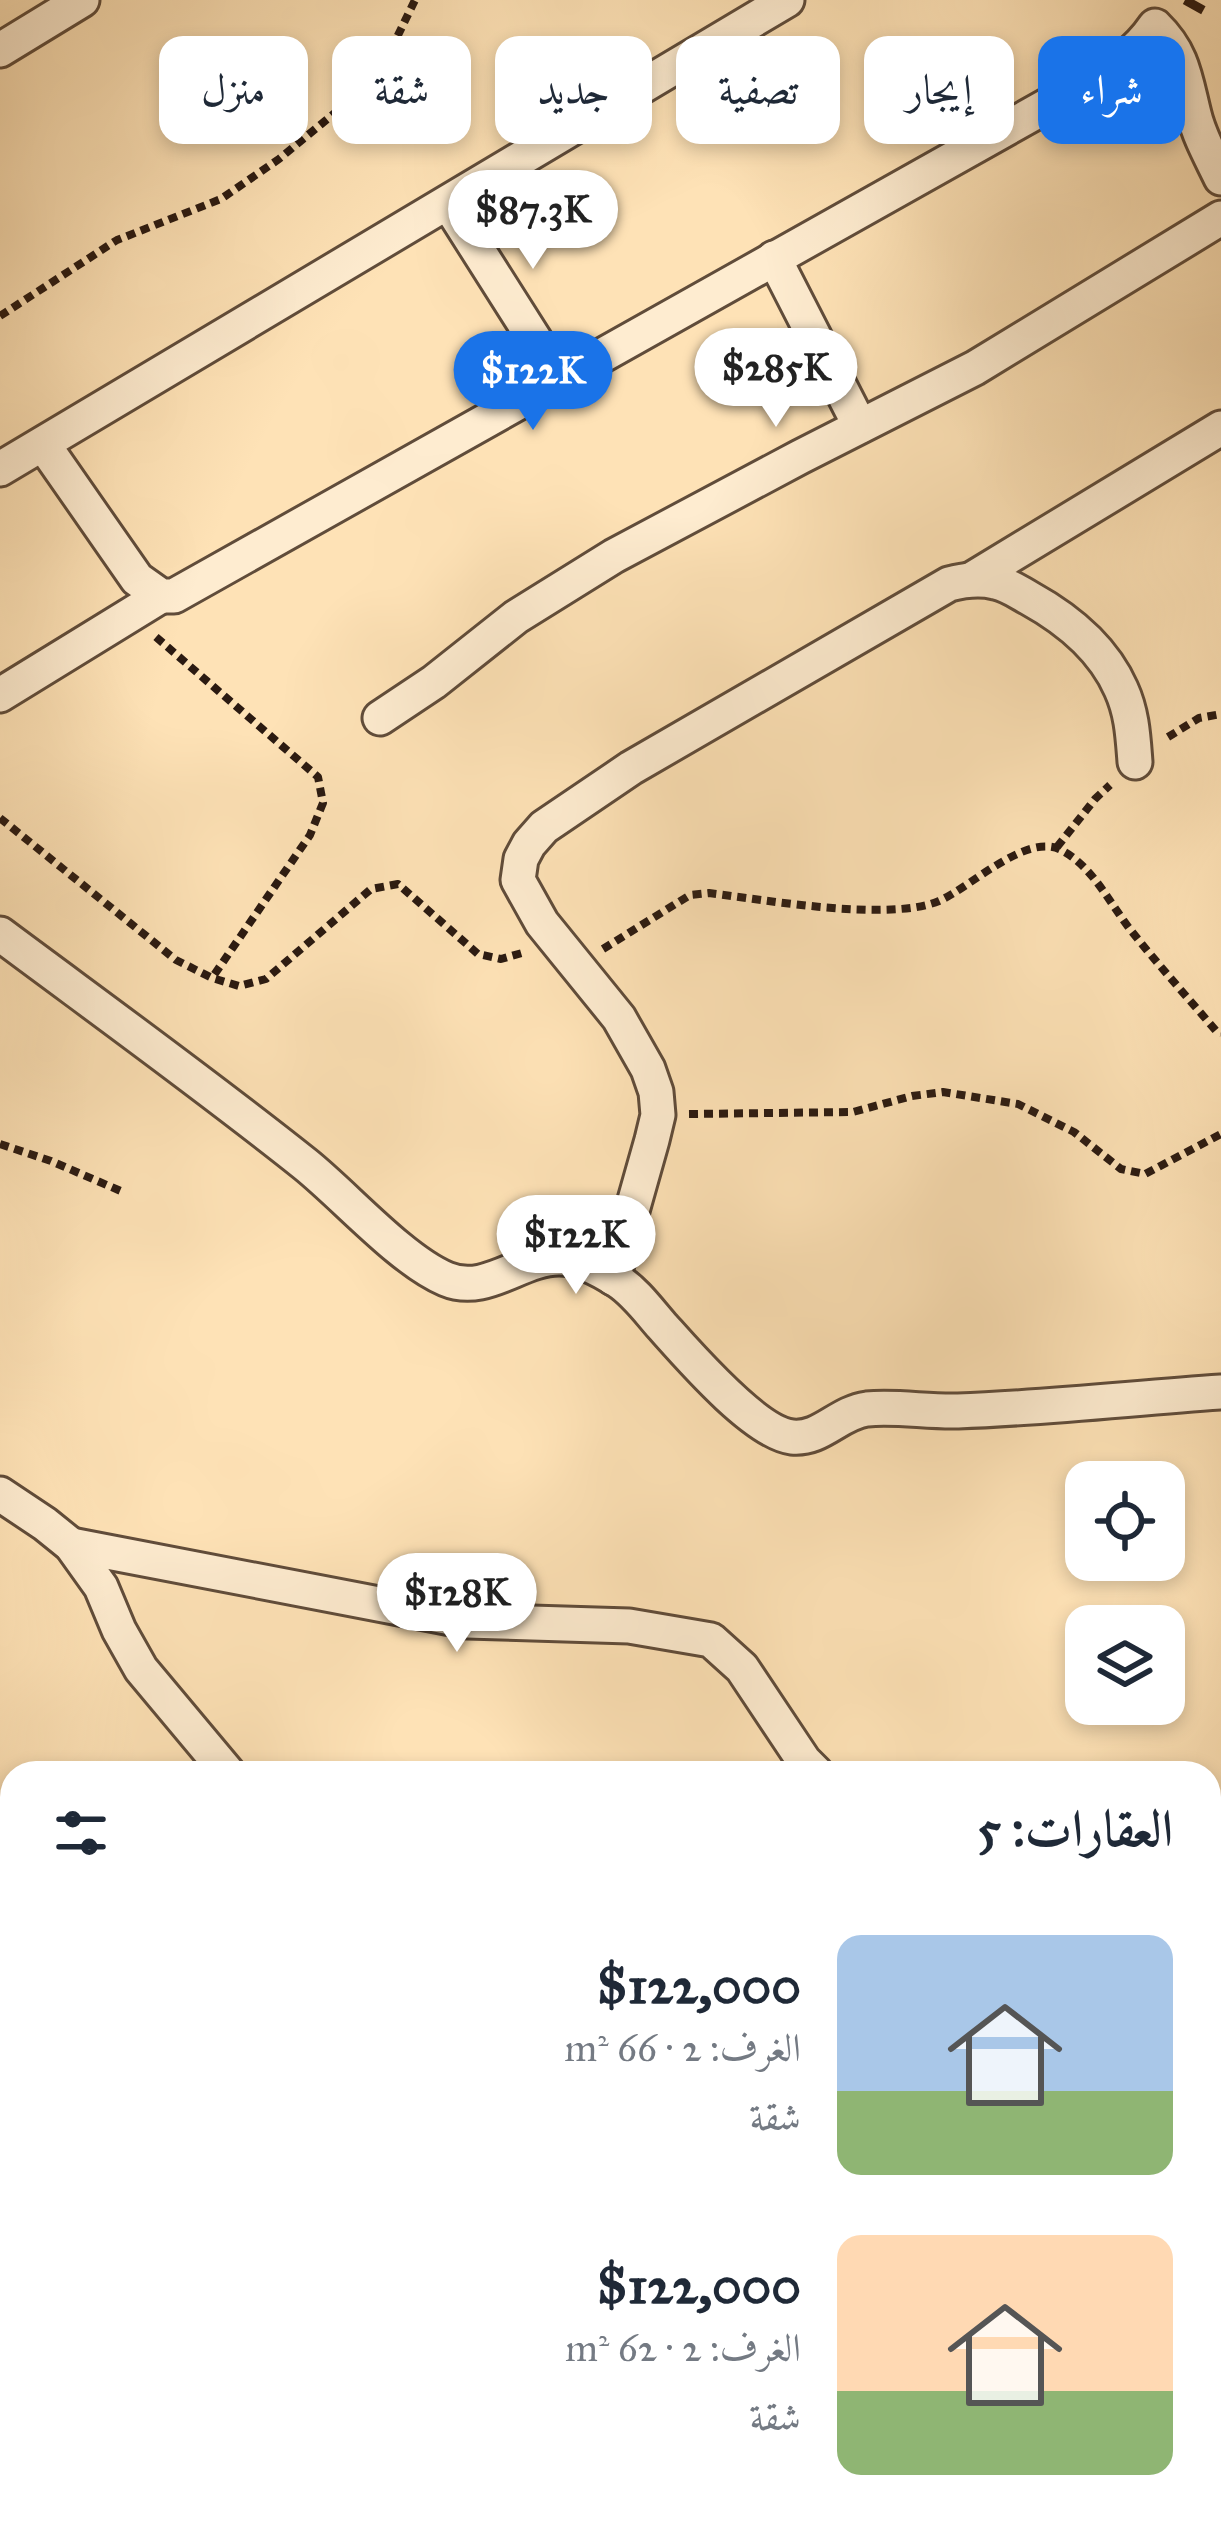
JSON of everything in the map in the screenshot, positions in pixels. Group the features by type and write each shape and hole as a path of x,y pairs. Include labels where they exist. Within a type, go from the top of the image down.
{"street":[{"path":"0,50 82,0"},
{"path":"0,469 787,0"},
{"path":"1149,13 1173,43 1194,116 1221,178"},
{"path":"0,695 161,596 174,596 194,586 1084,85 1142,45 1149,13"},
{"path":"448,203 559,378"},
{"path":"380,718 515,617 614,556 975,368 1221,218"},
{"path":"774,258 860,426"},
{"path":"972,579 1221,428"},
{"path":"43,444 137,579 161,596"},
{"path":"614,1278 658,1115 656,1091 619,1018 542,923 518,880 521,860 544,827 631,768 949,584 972,579 1000,582 1039,604 1073,626 1096,650 1120,685 1132,721 1135,762"},
{"path":"0,934 290,1152 407,1254 442,1278 476,1283 555,1257 572,1259 614,1278 746,1412 787,1436 807,1437 866,1409 957,1411 1221,1392"},
{"path":"0,1494 71,1546 101,1587 141,1669 218,1761"},
{"path":"71,1546 467,1621 629,1626 711,1640 742,1668 804,1761"}],"path":[{"path":"0,316 117,240 221,199 278,160 360,92 386,60 416,0"},
{"path":"130,614 318,777 323,803 310,835 212,978"},
{"path":"0,818 176,960 239,986 266,979 371,889 398,884 478,954 501,959 567,954 691,895 710,893 844,908 933,904 1022,851 1057,847 1095,880 1132,932 1221,1033"},
{"path":"658,1115 853,1112 943,1092 1018,1103 1074,1132 1121,1169 1145,1174 1221,1134"},
{"path":"0,1144 123,1192"}],"railway":[{"path":"1185,0 1221,20"}]}
